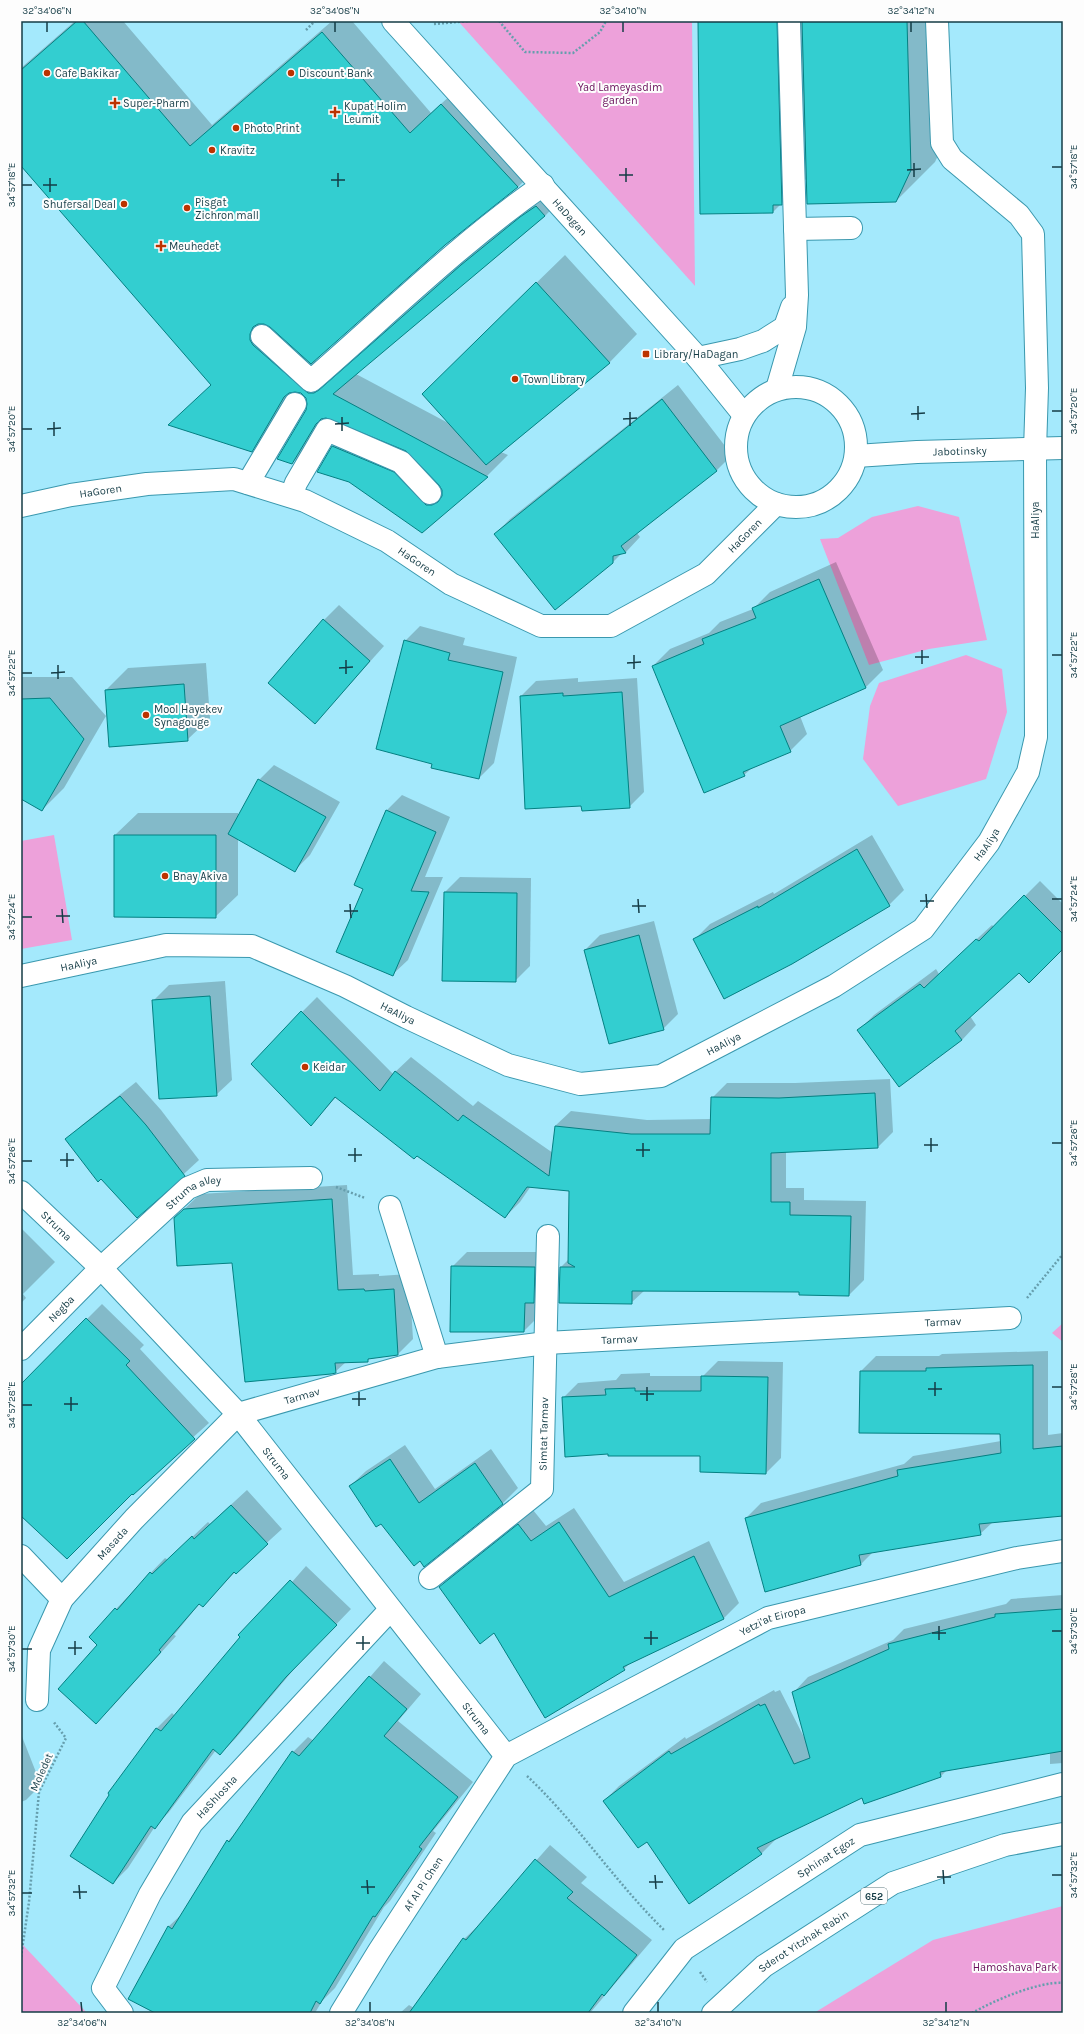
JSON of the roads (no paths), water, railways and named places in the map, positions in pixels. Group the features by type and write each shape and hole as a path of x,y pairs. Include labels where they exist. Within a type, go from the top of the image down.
{"street":[{"name":"HaDagan","path":"393,21 698,358 744,415"},
{"path":"777,389 795,327 797,295 789,21"},
{"name":"HaAliya","path":"21,976 166,945 252,946 345,986 406,1017 508,1065 580,1084 661,1076 834,986 923,929 989,842 1028,772 1036,738 1035,450 1037,388 1033,234 1019,215 952,159 942,143 937,21"},
{"path":"262,336 311,381 477,236 512,207 543,185"},
{"path":"795,229 851,228"},
{"path":"698,358 740,349 763,341 785,327 797,295"},
{"path":"794,386 811,388 828,395 841,406 851,421 856,438 856,456 851,473 841,488 827,499 811,506 794,508 776,504 760,496 748,483 739,467 736,450 737,432 744,415 758,399 777,389 794,386"},
{"path":"248,483 295,404"},
{"path":"291,496 296,482 327,430 401,462 430,493"},
{"name":"Jabotinsky","path":"856,456 917,452 1035,450 1063,448"},
{"name":"HaGoren","path":"21,506 71,495 147,484 234,479 305,501 387,541 451,584 541,626 611,626 706,574 776,504"},
{"name":"Struma alley","path":"101,1268 188,1188 207,1180 311,1178"},
{"name":"Struma","path":"21,1192 101,1268 238,1414 390,1610 506,1756"},
{"path":"390,1207 437,1357"},
{"name":"Simtat Tarmav","path":"430,1578 542,1490 548,1236"},
{"name":"Negba","path":"21,1349 101,1268"},
{"name":"Tarmav","path":"238,1414 437,1357 546,1343 1010,1318"},
{"name":"Masada","path":"37,1700 39,1650 62,1599 134,1519 238,1414"},
{"name":"Yetzi'at Eiropa","path":"506,1756 768,1618 1017,1558 1063,1551"},
{"path":"21,1556 62,1599"},
{"name":"HaShlosha","path":"122,2013 103,1988 150,1894 192,1823 390,1610"},
{"name":"Af Al Pi Chen","path":"341,2013 379,1951 506,1756"},
{"name":"Sphinat Egoz","path":"634,2013 684,1949 860,1835 1063,1784"},
{"name":"Sderot Yitzhak Rabin","path":"718,2008 764,1966 893,1883 1005,1845 1063,1834"}],"place":[{"name":"Cafe Bakikar","path":"47,73"},
{"name":"Discount Bank","path":"291,73"},
{"name":"Super-Pharm","path":"115,103"},
{"name":"Kupat Holim Leumit","path":"335,112"},
{"name":"Photo Print","path":"236,128"},
{"name":"Kravitz","path":"212,150"},
{"name":"Shufersal Deal","path":"124,204"},
{"name":"Pisgat Zichron mall","path":"187,208"},
{"name":"Meuhedet","path":"161,246"},
{"name":"Library/HaDagan","path":"646,354"},
{"name":"Town Library","path":"515,379"},
{"name":"Mool Hayekev Synagouge","path":"146,715"},
{"name":"Bnay Akiva","path":"165,876"},
{"name":"Keidar","path":"305,1067"}],"park label":[{"name":"Yad Lameyasdim garden","path":"620,93"},
{"name":"Hamoshava Park","path":"1015,1967"}]}
